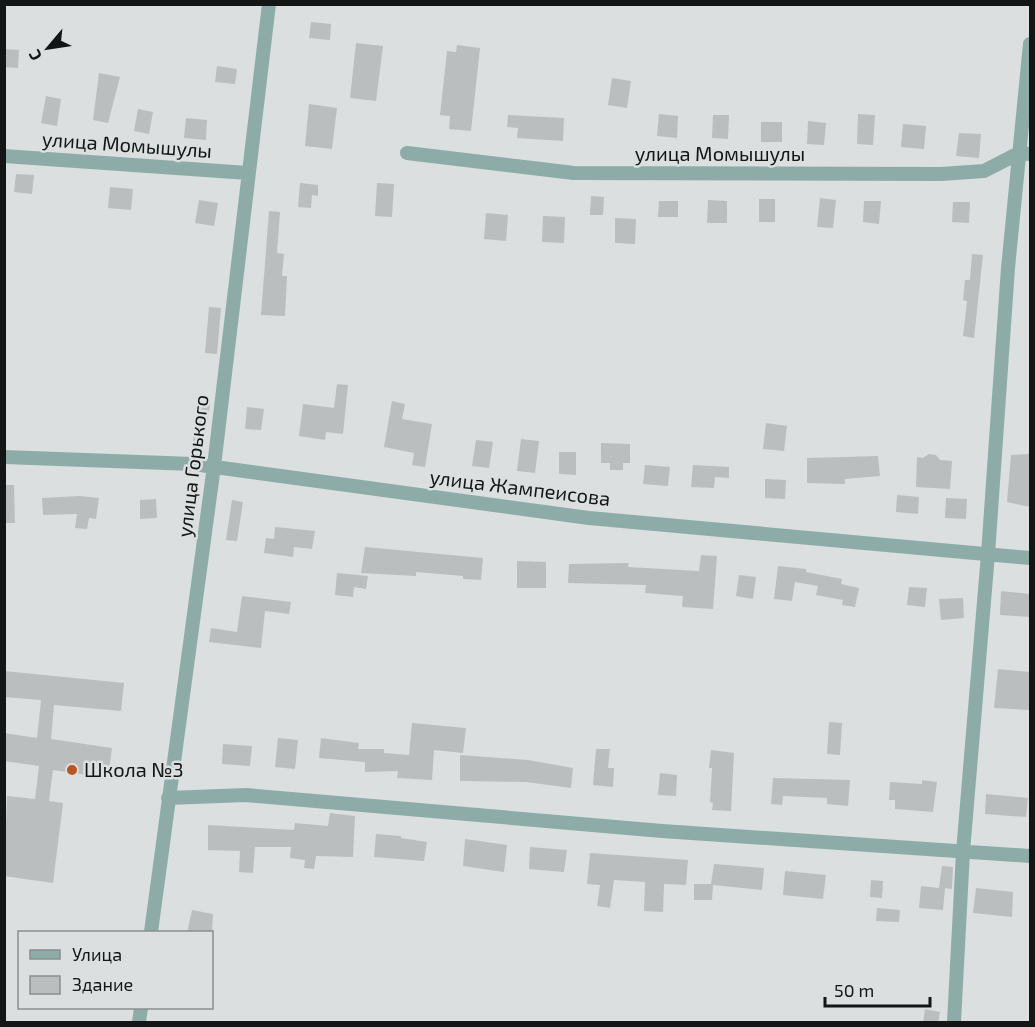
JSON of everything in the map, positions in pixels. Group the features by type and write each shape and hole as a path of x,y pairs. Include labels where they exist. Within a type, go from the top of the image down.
{"street":[{"name":"улица Горького","path":"151,931 214,466 269,4"},
{"path":"954,1023 963,852 988,554 1008,268 1025,154 1030,44"},
{"name":"улица Момышулы","path":"407,153 574,173 930,174 984,171 1025,154"},
{"name":"улица Момышулы","path":"4,156 248,173"},
{"name":"улица Жампеисова","path":"4,457 214,466 589,518 1030,558"},
{"path":"168,798 246,795 662,831 1030,856"}],"building":[{"path":"311,22 331,24 330,40 309,38"},
{"path":"356,43 383,46 376,101 350,98"},
{"path":"457,45 480,48 471,131 449,129 450,116 440,115 447,51 456,52"},
{"path":"4,49 19,50 18,68 4,67"},
{"path":"217,66 237,69 235,84 215,82"},
{"path":"99,73 120,77 108,123 93,120"},
{"path":"612,78 631,81 627,108 608,105"},
{"path":"46,96 61,99 57,126 41,123"},
{"path":"309,104 337,108 332,149 305,146"},
{"path":"138,109 153,112 149,134 134,131"},
{"path":"659,114 678,116 677,138 657,136"},
{"path":"858,114 875,115 873,145 857,144"},
{"path":"508,115 564,118 563,141 517,138 518,128 507,127"},
{"path":"713,115 729,115 728,139 712,138"},
{"path":"186,118 207,120 206,140 184,138"},
{"path":"808,121 826,123 824,145 807,144"},
{"path":"761,122 782,122 782,142 761,142"},
{"path":"903,124 926,126 924,149 901,147"},
{"path":"959,133 981,134 979,158 956,156"},
{"path":"16,174 34,175 32,194 14,192"},
{"path":"300,183 318,185 318,196 312,195 311,208 298,207"},
{"path":"377,183 394,184 392,217 375,216"},
{"path":"110,187 133,189 131,210 108,208"},
{"path":"591,196 604,197 603,215 590,215"},
{"path":"820,198 836,200 833,228 817,227"},
{"path":"759,199 775,199 775,222 759,222"},
{"path":"199,200 218,203 214,226 195,223"},
{"path":"708,200 727,201 727,223 707,223"},
{"path":"659,201 678,201 678,217 658,217"},
{"path":"864,201 881,201 879,224 863,222"},
{"path":"953,202 970,202 969,223 952,222"},
{"path":"269,211 280,212 277,253 284,254 282,276 287,276 285,316 261,315"},
{"path":"486,213 508,215 506,241 484,239"},
{"path":"543,216 565,217 564,243 542,242"},
{"path":"615,218 636,219 635,244 615,243"},
{"path":"972,254 983,255 974,338 963,336 967,301 963,300 965,280 970,280"},
{"path":"209,307 221,308 217,354 205,353"},
{"path":"337,384 348,385 343,434 326,432 325,440 299,436 303,404 334,408"},
{"path":"392,401 405,404 402,419 432,424 425,467 412,465 414,453 384,447"},
{"path":"198,404 210,405 204,443 193,441"},
{"path":"247,407 264,409 261,430 245,429"},
{"path":"766,423 787,426 784,451 763,449"},
{"path":"521,439 539,441 535,473 517,471"},
{"path":"476,440 493,442 489,468 472,466"},
{"path":"601,443 630,444 630,463 623,463 623,470 610,470 610,463 601,463"},
{"path":"559,452 576,452 576,475 559,474"},
{"path":"929,454 936,455 940,460 952,461 950,489 916,487 917,457 923,458"},
{"path":"1030,454 1030,507 1007,502 1011,455"},
{"path":"878,456 880,476 845,479 845,484 807,483 807,458"},
{"path":"645,465 670,467 668,486 643,484"},
{"path":"693,465 729,467 729,478 715,477 714,488 691,487"},
{"path":"765,479 786,480 785,499 765,498"},
{"path":"4,485 14,485 15,523 4,523"},
{"path":"897,495 919,497 918,514 896,512"},
{"path":"80,496 99,498 96,519 89,518 87,529 75,528 77,514 43,515 42,498"},
{"path":"946,498 967,499 966,519 945,518"},
{"path":"156,499 157,518 140,519 140,500"},
{"path":"232,500 243,502 237,541 226,540"},
{"path":"275,527 315,531 312,549 294,547 293,557 264,553 266,538 274,539"},
{"path":"365,547 483,558 481,580 416,572 416,576 361,573"},
{"path":"701,555 717,556 713,609 682,607 683,596 645,593 646,585 568,583 569,564 629,563 628,567 699,571"},
{"path":"517,561 546,562 546,588 517,588"},
{"path":"778,566 806,569 806,572 842,579 841,584 859,588 855,607 842,605 843,600 816,595 818,586 795,582 792,601 774,599"},
{"path":"337,573 368,576 366,589 354,587 353,597 335,595"},
{"path":"739,575 756,577 753,599 736,596"},
{"path":"909,587 927,588 925,607 907,605"},
{"path":"1001,591 1030,594 1030,617 1000,615"},
{"path":"242,596 291,602 289,614 265,611 261,648 209,642 211,628 237,632"},
{"path":"963,598 964,618 941,620 939,599"},
{"path":"998,669 1030,672 1030,710 994,708"},
{"path":"4,671 124,683 121,711 54,705 51,739 112,748 108,778 53,770 49,801 63,803 53,883 4,876 7,796 35,799 39,766 4,761 4,733 37,738 41,700 4,697"},
{"path":"829,722 842,723 840,755 827,754"},
{"path":"412,723 466,728 463,753 434,750 432,780 397,778 398,771 365,772 365,762 319,758 321,738 359,743 358,749 384,749 384,753 409,755"},
{"path":"278,738 298,740 295,769 275,767"},
{"path":"223,744 252,746 250,766 222,764"},
{"path":"596,749 610,749 608,768 614,768 613,787 593,785"},
{"path":"711,750 734,753 731,811 712,810 713,803 710,802 712,768 709,768"},
{"path":"460,755 528,760 573,768 571,788 526,782 460,781"},
{"path":"660,773 677,775 676,796 658,795"},
{"path":"773,778 850,780 848,806 827,804 827,798 783,796 782,805 771,804"},
{"path":"922,780 937,782 933,812 895,809 895,800 889,800 890,782 922,784"},
{"path":"986,794 1028,798 1026,817 985,814"},
{"path":"330,813 355,816 353,857 316,856 314,869 304,868 305,860 290,858 291,847 255,847 253,873 239,872 240,851 208,850 208,825 294,830 295,823 328,826"},
{"path":"376,834 401,836 401,838 427,842 424,861 374,857"},
{"path":"465,839 507,845 504,872 463,866"},
{"path":"530,847 567,850 564,872 529,869"},
{"path":"590,853 688,860 686,885 664,884 663,912 644,911 645,882 614,880 610,908 597,906 600,885 587,884"},
{"path":"714,864 764,868 762,890 713,885 712,900 694,900 694,884 711,884"},
{"path":"942,866 953,867 952,889 945,888 943,910 919,908 921,886 939,888"},
{"path":"785,871 826,875 823,899 783,895"},
{"path":"871,880 883,881 882,898 870,897"},
{"path":"976,888 1013,892 1012,917 973,913"},
{"path":"877,908 900,910 899,922 876,921"},
{"path":"192,910 213,914 212,931 187,931"},
{"path":"925,1009 940,1012 938,1023 923,1023"}],"place":[{"name":"Школа №3","path":"72,770"}]}
